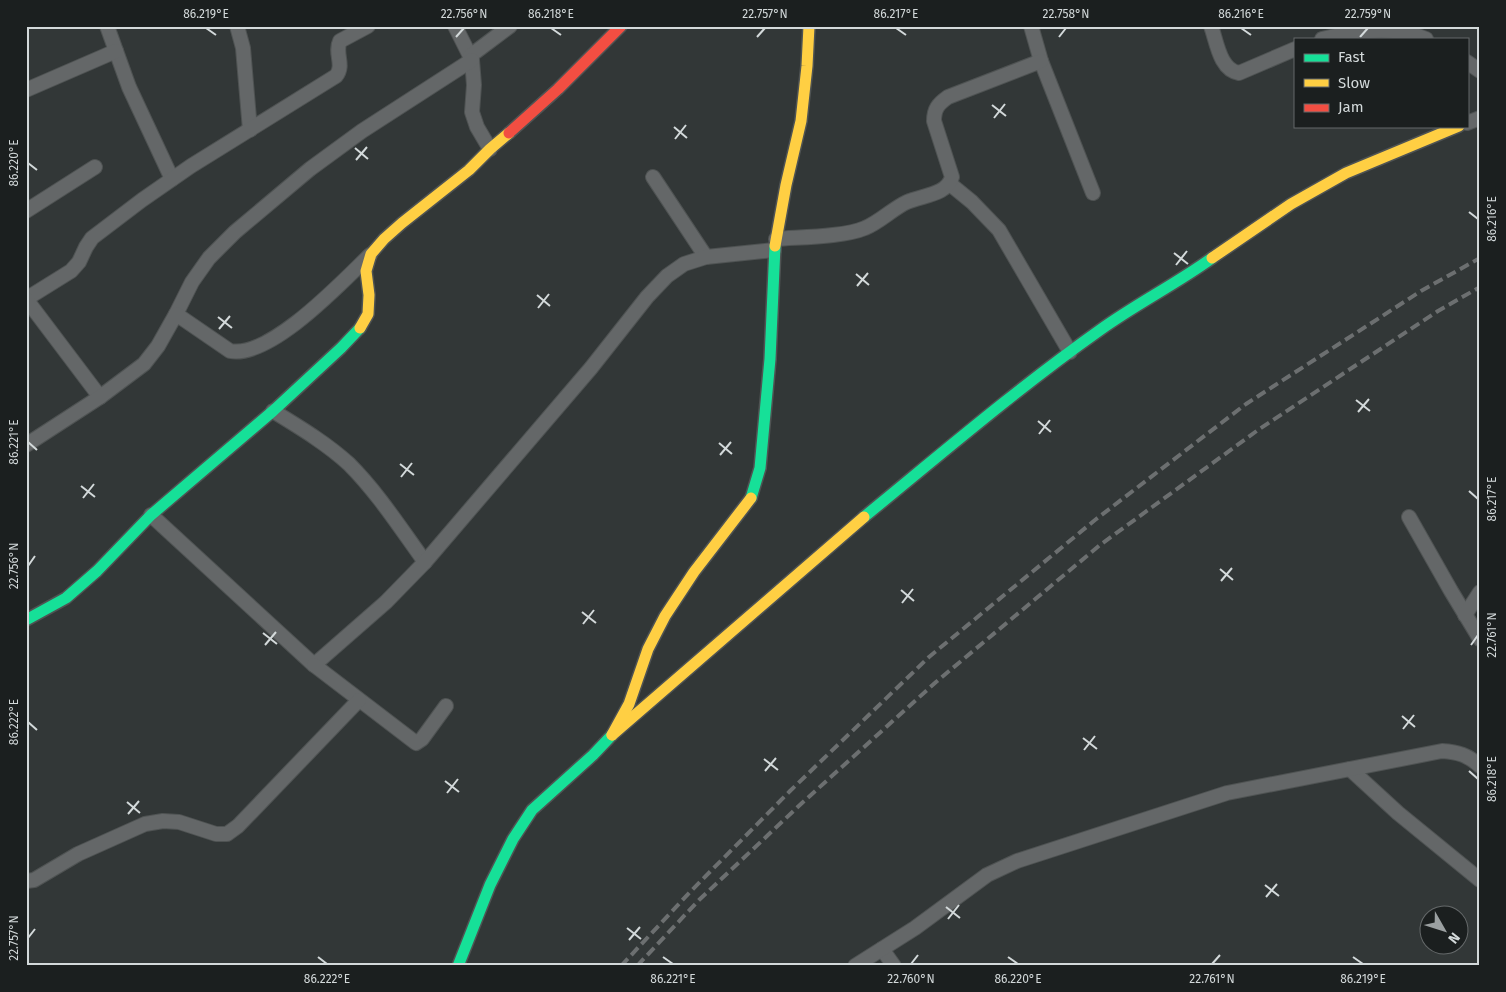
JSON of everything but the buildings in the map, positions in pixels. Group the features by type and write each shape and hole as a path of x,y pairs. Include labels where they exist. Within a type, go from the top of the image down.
{"street":[{"path":"107,26 136,103 172,179"},
{"path":"237,26 242,48 250,130"},
{"path":"100,397 26,299 71,271 79,262 86,247 96,234 172,179 336,76 341,67 337,51 340,41 368,26"},
{"path":"455,26 471,58 474,85 472,112 477,127 490,149"},
{"path":"26,445 100,397 144,364 158,346 192,282 209,258 235,232 310,169 471,58 510,26"},
{"path":"176,314 230,352 246,352 288,329 320,302 402,222 468,170 558,89 621,26"},
{"path":"612,735 629,704 648,649 665,616 694,572 752,496 760,468 770,359 775,245 801,121 809,26"},
{"path":"1031,26 1041,61 1093,193"},
{"path":"1211,26 1223,62 1232,72 1240,73 1294,49"},
{"path":"1326,38 1343,34 1378,31 1415,34 1424,38"},
{"path":"26,90 116,52"},
{"path":"314,665 386,602 425,562 590,368 647,297 667,276 684,264 706,257 863,229 876,223 906,202 944,189 950,184 952,177 934,121 934,112 939,104 948,97 1041,61"},
{"path":"1468,63 1480,71"},
{"path":"1468,123 1480,118"},
{"path":"458,966 490,885 513,839 532,810 593,755 612,735 849,530 956,441 1101,329 1189,274 1291,204 1346,173 1454,128"},
{"path":"26,211 95,167"},
{"path":"653,177 706,257"},
{"path":"950,184 972,202 999,230 1070,352"},
{"path":"26,620 66,598 97,571 151,515 273,411 358,330 368,314 369,295 366,271 371,254"},
{"path":"273,411 305,430 349,465 371,489 425,562"},
{"path":"151,515 314,665 416,743 422,740 446,706"},
{"path":"1409,517 1480,639"},
{"path":"1465,615 1480,592"},
{"path":"26,881 34,880 78,854 145,824 163,821 179,822 216,834 227,834 238,826 359,700"},
{"path":"855,966 915,928 987,875 1017,860 1227,793 1442,752 1457,752 1469,757 1480,766"},
{"path":"1350,769 1398,813 1480,880"},
{"path":"882,949 894,966"}],"railway":[{"path":"621,966 690,892 790,791 929,657 1095,520 1246,404 1421,291 1480,258"},
{"path":"637,966 699,900 802,803 936,682 1100,545 1258,430 1438,311 1480,287"}],"traffic: fast":[{"path":"751,498 760,468 770,359 775,246"},
{"path":"864,517 1069,352 1212,258"},
{"path":"26,620 66,598 97,571 151,515 273,411 360,328"},
{"path":"458,966 490,885 513,839 532,810 593,755 612,735"}],"traffic: slow":[{"path":"775,246 786,185 801,121 809,26"},
{"path":"1212,258 1291,204 1346,173 1454,128"},
{"path":"360,328 368,314 369,295 366,271 371,254 402,223 469,170 509,133"},
{"path":"612,735 629,704 648,649 665,616 694,572 751,498"},
{"path":"612,735 864,517"}],"traffic: jam":[{"path":"509,133 558,89 621,26"}]}
